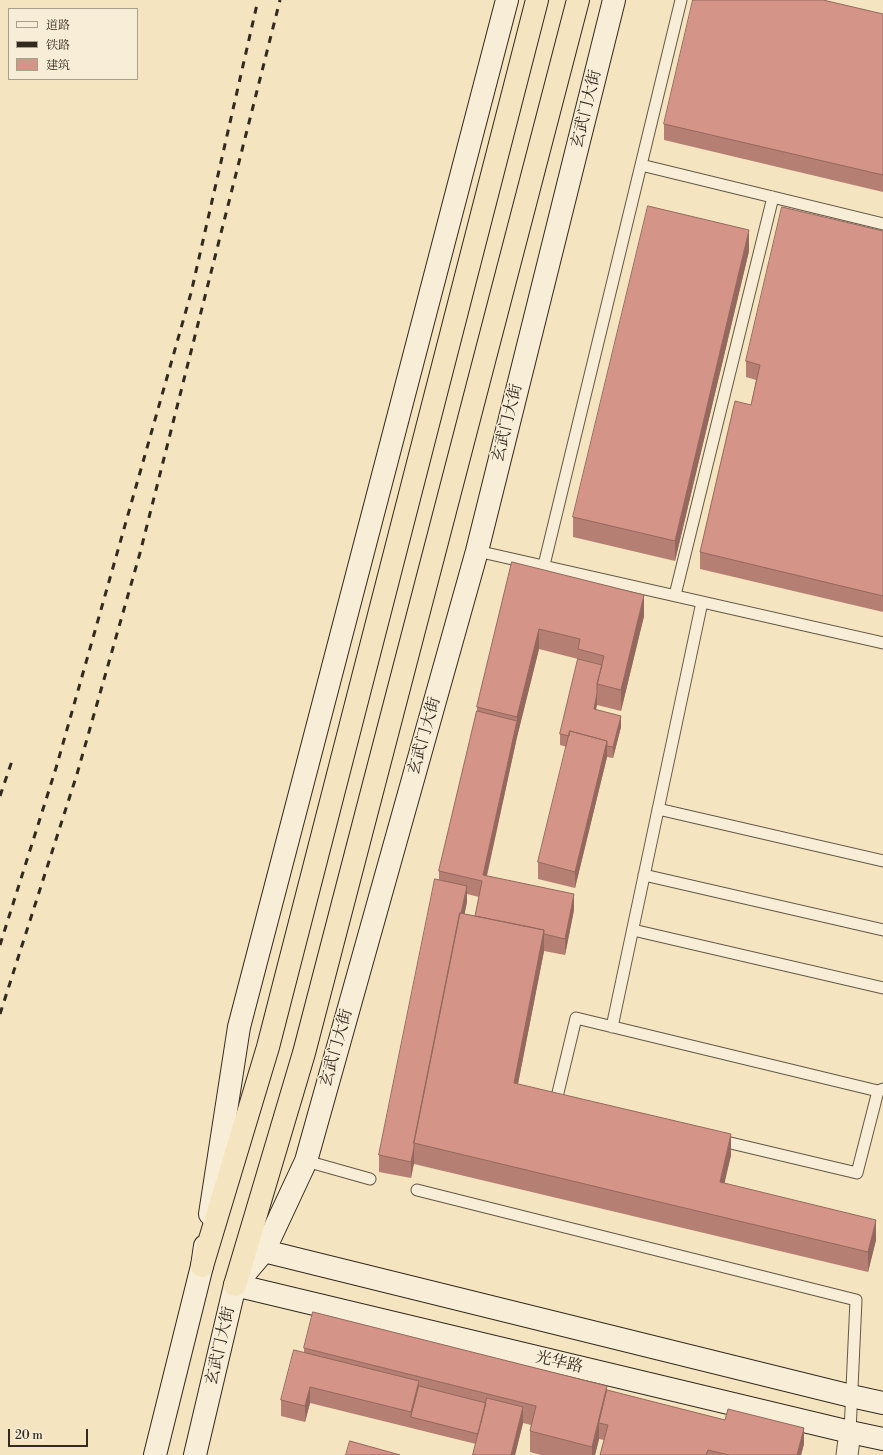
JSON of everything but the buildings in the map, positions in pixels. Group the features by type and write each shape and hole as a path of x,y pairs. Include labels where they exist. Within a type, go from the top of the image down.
{"highway":[{"path":"202,1266 268,1047 537,0"},
{"path":"235,1285 304,1053 578,0"}],"main road":[{"path":"155,1455 202,1266 239,1027 507,0"},
{"name":"玄武门大街","path":"195,1455 235,1285 264,1251 306,1161 477,551 614,0"},
{"path":"264,1251 883,1403"},
{"name":"光华路","path":"235,1285 883,1439"}],"street":[{"path":"847,1455 850,1432"}],"lane":[{"path":"544,565 681,0"},
{"path":"641,165 883,224"},
{"path":"675,595 773,197"},
{"path":"477,551 883,643"},
{"path":"612,1027 702,602"},
{"path":"658,809 883,861"},
{"path":"644,875 883,930"},
{"path":"633,930 883,988"},
{"path":"571,1104 556,1100 576,1018 880,1090 858,1173 711,1138"},
{"path":"306,1161 370,1179"},
{"path":"418,1190 856,1300 850,1432"}],"railway":[{"path":"0,945 56,768 191,293 258,0"},
{"path":"0,1014 77,774 140,553 280,0"},
{"path":"0,796 13,758"}]}
